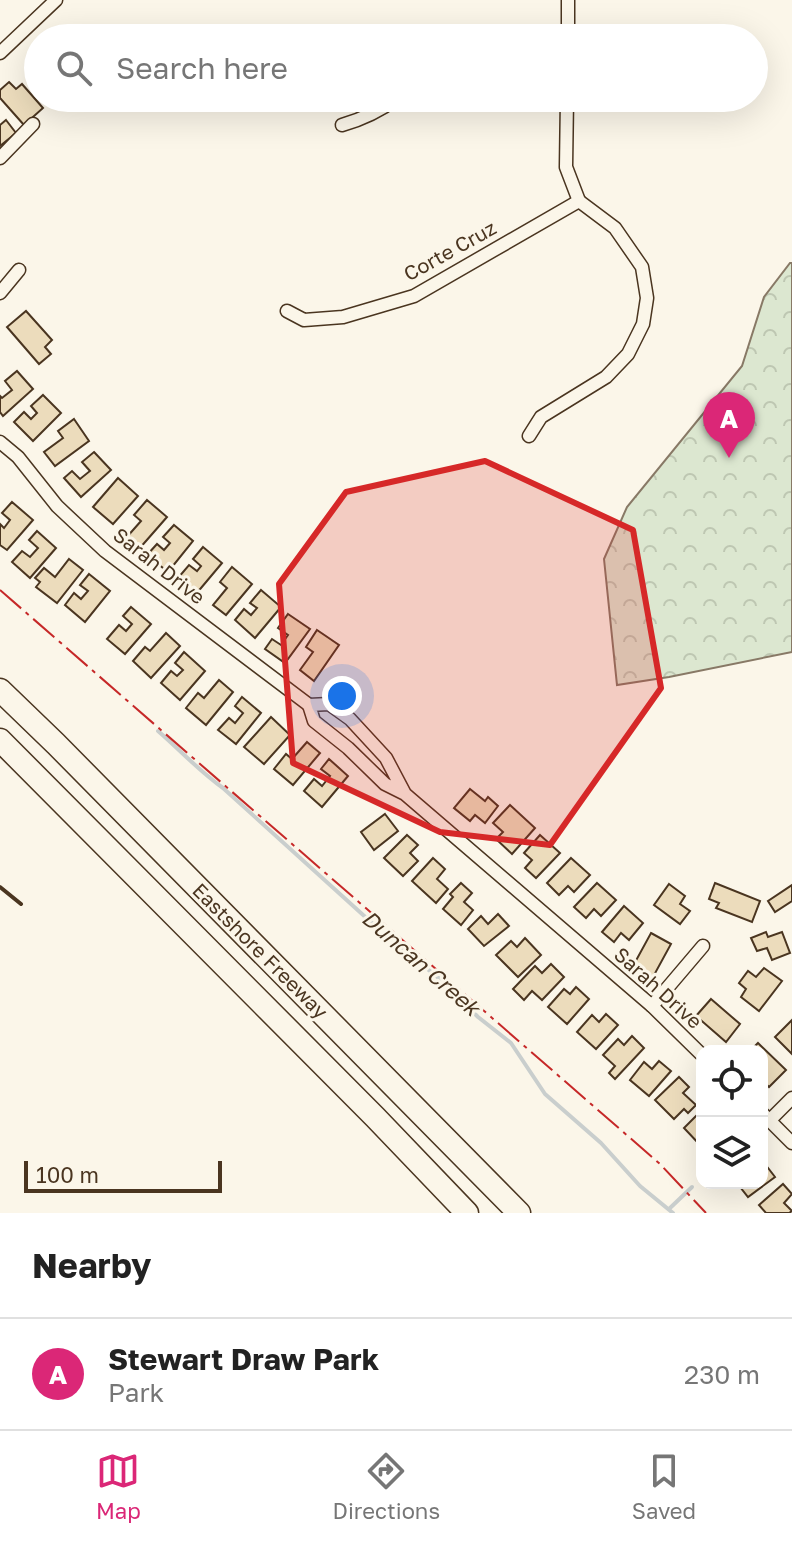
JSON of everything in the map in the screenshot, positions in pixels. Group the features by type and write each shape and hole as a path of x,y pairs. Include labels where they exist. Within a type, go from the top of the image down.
{"highway":[{"name":"Eastshore Freeway","path":"0,690 519,1213"},
{"name":"Eastshore Freeway","path":"0,740 467,1213"}],"street":[{"path":"31,24 56,0"},
{"path":"568,0 568,24"},
{"path":"0,53 24,30"},
{"path":"342,125 377,112"},
{"path":"529,436 541,417 606,377 628,354 643,324 647,298 642,267 615,228 579,201 566,167 567,112"},
{"path":"0,158 33,124"},
{"name":"Corte Cruz","path":"287,311 304,320 343,317 414,296 579,201"},
{"path":"0,293 19,270"},
{"name":"Sarah Drive","path":"0,442 18,457 57,506 105,551 309,705 314,721 385,784 405,794 652,1006 696,1049"},
{"name":"Sarah Drive","path":"309,705 329,704 350,719 386,758 405,794"},
{"path":"652,1006 703,946"},
{"path":"768,1115 792,1098"},
{"path":"767,1117 792,1143"}],"highlighted area":[{"path":"485,461 633,530 661,688 550,845 440,832 293,763 279,584 346,492"}],"green space":[{"path":"790,263 792,652 617,685 604,559 627,507 742,366 764,297"}],"building":[{"path":"9,82 16,89 22,84 24,112 39,112 24,125 0,98 0,90"},
{"path":"6,120 16,133 0,146 0,125"},
{"path":"26,311 52,340 45,347 51,354 39,364 7,327"},
{"path":"17,371 33,389 3,416 0,396 2,398 12,390 5,381"},
{"path":"43,395 61,413 33,441 14,422 24,412 31,419 37,413 31,406"},
{"path":"74,419 89,441 55,466 44,452 63,438 58,431"},
{"path":"94,452 111,470 81,497 64,478 72,471 80,479 90,471 82,462"},
{"path":"118,478 138,496 113,524 93,507"},
{"path":"147,500 167,517 139,549 126,538 141,521 134,515"},
{"path":"12,502 33,520 7,550 0,545 0,524 4,528 10,520 2,513"},
{"path":"174,525 193,541 168,572 147,555 157,544 164,550 170,543 163,537"},
{"path":"37,531 56,548 30,578 12,562 22,551 30,557 38,548 29,540"},
{"path":"203,547 222,563 196,594 178,578 189,565 197,571 201,566 193,559"},
{"path":"69,559 83,570 57,603 36,587 40,582 35,578 44,568 55,577"},
{"path":"232,567 252,584 226,615 213,605 227,588 220,582"},
{"path":"89,574 110,591 85,622 65,605 74,593 81,599 88,591 80,585"},
{"path":"261,590 281,607 255,638 235,620 244,609 251,615 257,608 250,603"},
{"path":"131,607 151,624 125,654 107,639 119,625 126,631 132,624 123,616"},
{"path":"288,614 310,629 285,663 265,649 272,639 281,645 288,635 278,628"},
{"path":"317,630 339,645 314,681 300,670 313,652 306,647"},
{"path":"166,633 180,646 151,678 133,661 145,647 150,651"},
{"path":"184,652 205,671 180,700 161,683 171,671 177,676 183,670 175,663"},
{"path":"219,680 233,692 206,725 186,708 198,693 204,698"},
{"path":"242,697 261,713 236,744 218,730 229,718 235,723 243,713 235,706"},
{"path":"271,717 290,735 264,764 244,747"},
{"path":"307,742 320,753 293,785 274,769 286,754 292,759"},
{"path":"329,759 348,776 322,807 304,791 314,779 322,786 330,776 321,769"},
{"path":"470,789 485,801 488,797 498,806 485,823 475,815 470,821 454,808"},
{"path":"510,805 535,828 512,854 496,839 503,832 493,823"},
{"path":"385,814 398,831 374,850 361,832"},
{"path":"407,835 418,845 410,853 418,861 403,876 384,858"},
{"path":"540,835 560,853 536,878 525,868 532,860 524,853"},
{"path":"433,858 445,869 437,879 448,889 436,903 412,881"},
{"path":"571,858 590,875 574,892 568,886 559,895 547,883"},
{"path":"461,883 472,893 464,902 473,910 461,925 443,909 453,897 450,894"},
{"path":"597,883 616,900 601,916 594,909 586,918 574,907"},
{"path":"715,883 760,901 752,922 716,908 719,903 709,899"},
{"path":"669,884 685,896 680,904 690,911 680,924 654,905"},
{"path":"792,885 792,901 775,912 768,901"},
{"path":"624,906 643,923 629,940 621,933 614,942 602,932"},
{"path":"498,914 509,926 484,946 468,929 481,916 488,924"},
{"path":"766,932 768,937 782,932 790,953 772,960 767,948 757,951 751,938"},
{"path":"651,933 671,944 653,977 633,966"},
{"path":"525,938 541,955 518,977 496,955 511,941 517,947"},
{"path":"551,964 564,977 542,1000 532,991 524,1000 513,989 535,966 542,973"},
{"path":"764,968 782,981 759,1011 741,997 746,989 739,983 748,971 756,977"},
{"path":"576,987 589,999 567,1024 548,1007 564,989 570,994"},
{"path":"711,999 740,1024 726,1042 696,1016"},
{"path":"606,1014 618,1025 596,1049 577,1032 592,1015 599,1022"},
{"path":"792,1020 792,1054 775,1037"},
{"path":"632,1036 644,1048 615,1079 609,1073 615,1066 603,1055 618,1039 624,1045"},
{"path":"768,1053 786,1070 768,1086"},
{"path":"659,1061 671,1071 649,1096 630,1080 644,1062 652,1069"},
{"path":"679,1077 689,1087 683,1093 696,1105 688,1113 684,1109 674,1119 655,1100"},
{"path":"696,1116 696,1141 684,1128"},
{"path":"768,1168 775,1177 768,1182"},
{"path":"783,1184 792,1194 784,1203 792,1211 766,1213 759,1205"},
{"path":"742,1189 759,1189 748,1197"}],"waterway":[{"name":"Duncan Creek","path":"158,731 511,1043 545,1094 601,1143 640,1186 673,1213"},
{"name":"Duncan Creek","path":"669,1209 692,1187"}],"wall":[{"path":"0,887 21,904"}],"power":[{"path":"0,590 660,1164 706,1213"}],"place":[{"name":"Stewart Draw Park","path":"729,458"}]}
